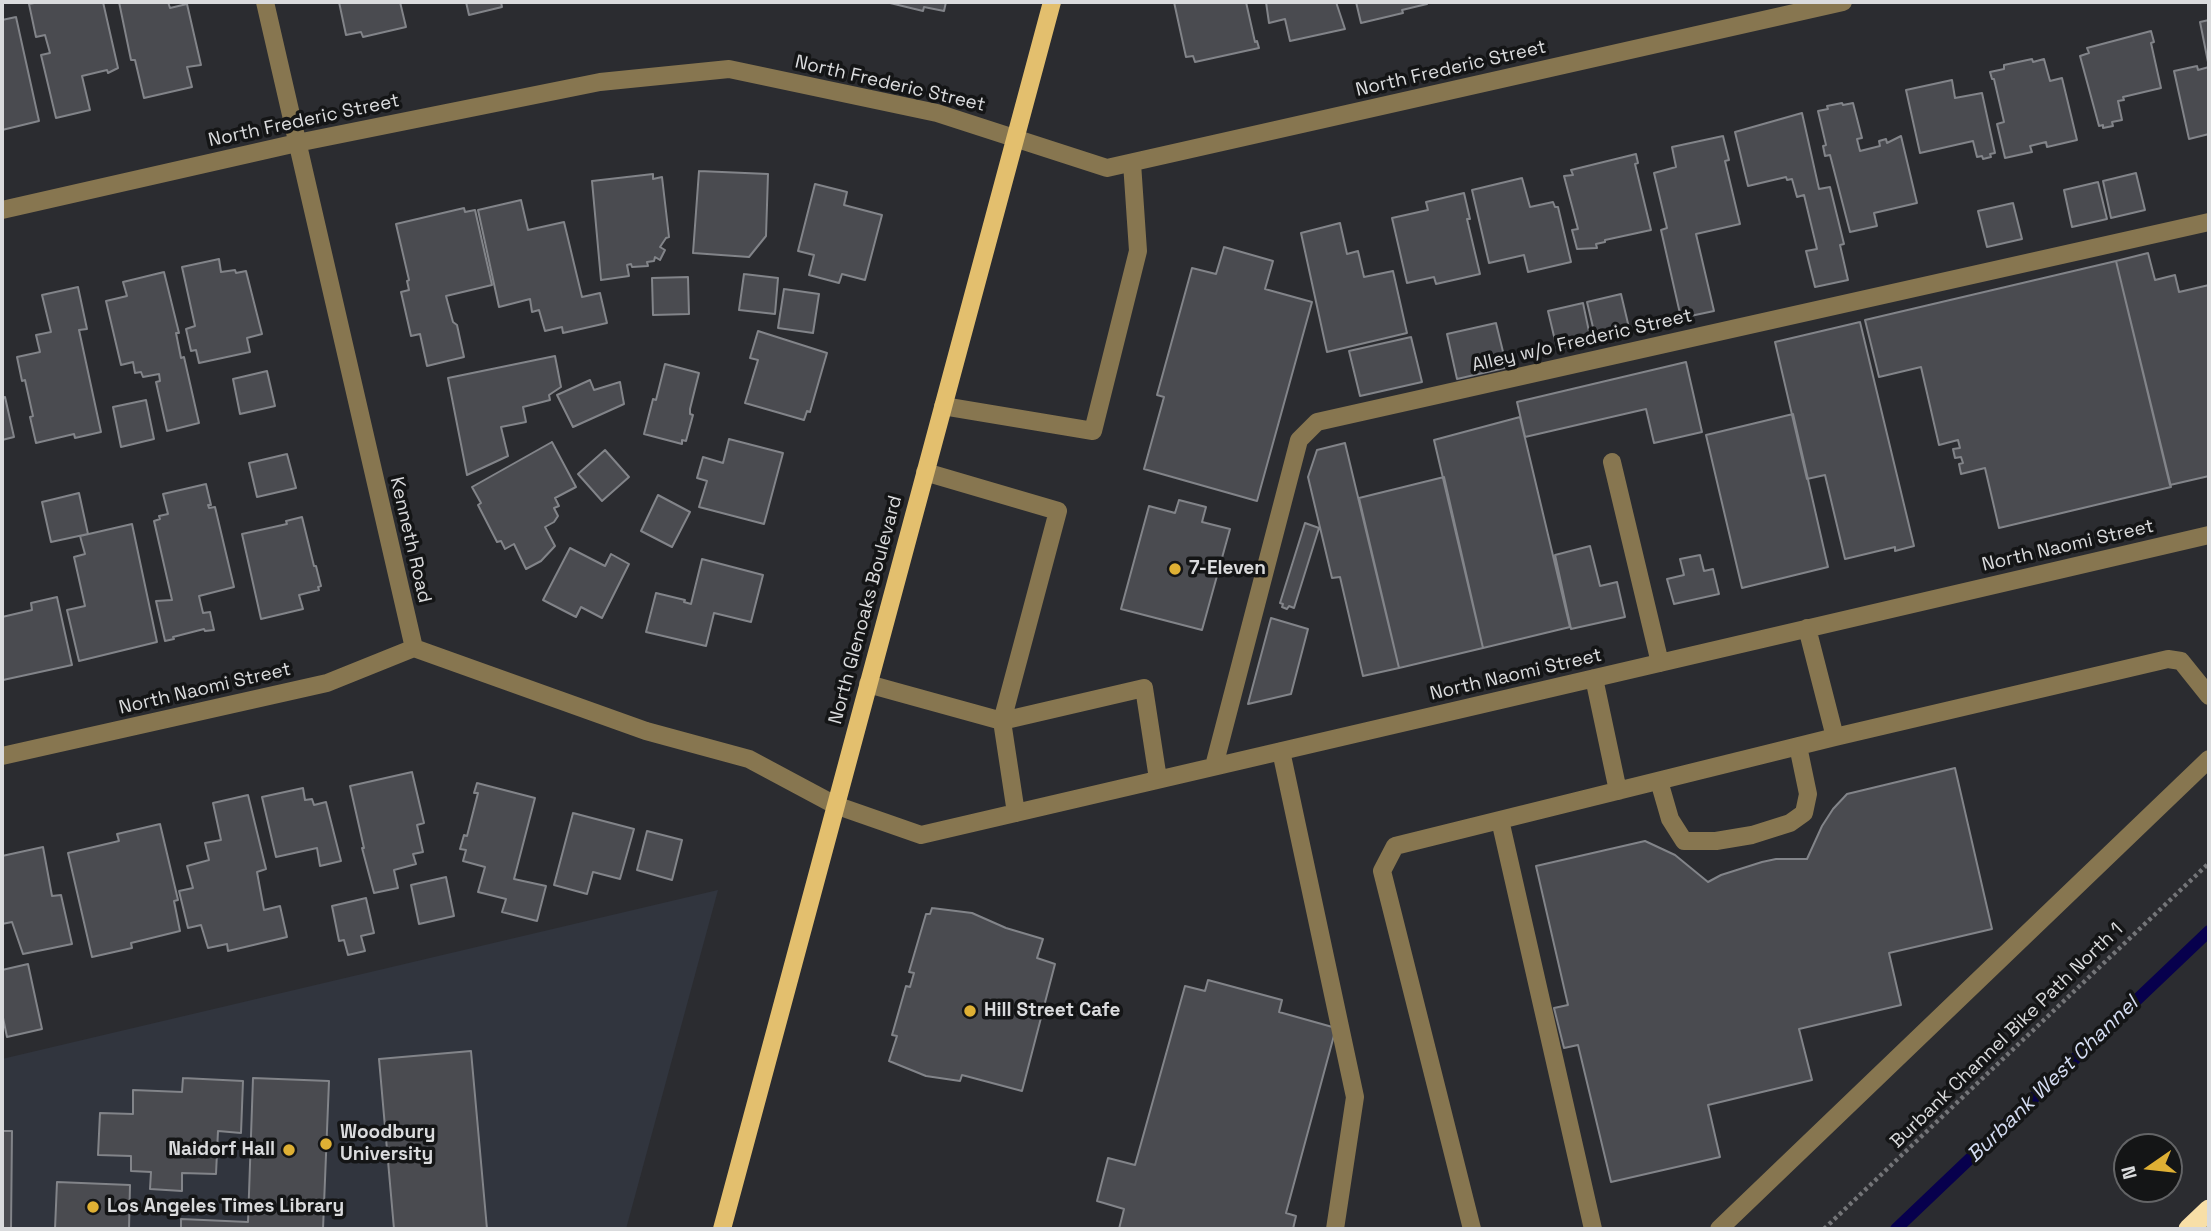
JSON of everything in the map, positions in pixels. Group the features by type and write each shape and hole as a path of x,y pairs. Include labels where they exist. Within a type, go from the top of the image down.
{"highway":[{"path":"2189,1229 2209,1210"}],"main road":[{"name":"North Glenoaks Boulevard","path":"722,1229 1052,2"}],"street":[{"name":"Kenneth Road","path":"265,2 414,648"},
{"name":"North Frederic Street","path":"2,209 297,143 600,82 729,69 937,113 1107,168 1843,2"},
{"path":"943,406 1093,431 1138,251 1132,163"},
{"name":"Alley w/o Frederic Street","path":"1214,766 1299,440 1317,422 2209,222"},
{"path":"1612,462 1660,663"},
{"path":"925,472 1058,511 1002,720 1016,813"},
{"name":"North Naomi Street","path":"835,805 921,835 2209,535"},
{"path":"1807,628 1835,737"},
{"path":"414,648 646,731 749,759 835,805"},
{"name":"North Naomi Street","path":"2,757 327,683 414,648"},
{"path":"1472,1229 1382,870 1395,846 1835,737 2168,659 2181,661 2209,696"},
{"path":"1594,678 1618,791"},
{"path":"868,684 1002,720 1144,688 1158,779"},
{"path":"1659,780 1670,819 1685,841 1716,841 1752,835 1790,823 1804,813 1808,793 1798,746"},
{"path":"1281,751 1355,1097 1335,1229"},
{"path":"1719,1229 2209,759"},
{"path":"1500,820 1593,1229"}],"path":[{"name":"Burbank Channel Bike Path North 1","path":"1824,1229 2209,863"}],"shaded area":[{"name":"Woodbury University","path":"718,890 626,1229 2,1229 2,1059"}],"building":[{"path":"103,2 118,68 108,73 107,70 82,76 90,110 56,118 41,55 50,53 45,35 36,37 29,4"},
{"path":"119,2 168,2 170,8 187,4 201,65 187,67 192,87 144,98 135,60 131,60"},
{"path":"339,2 400,2 406,27 363,37 361,32 346,35"},
{"path":"466,2 501,2 502,7 469,15"},
{"path":"886,2 946,2 944,11 924,7 923,11"},
{"path":"1174,2 1246,2 1255,42 1257,41 1259,48 1195,62 1193,56 1186,57"},
{"path":"1266,2 1336,2 1345,29 1290,41 1285,19 1269,23"},
{"path":"1356,2 1426,2 1427,4 1361,23"},
{"path":"16,17 39,121 2,130 2,20"},
{"path":"2209,20 2209,67 2200,22"},
{"path":"2151,31 2161,88 2123,97 2124,100 2118,101 2122,120 2112,122 2113,126 2099,126 2080,56 2089,53 2087,48"},
{"path":"2032,59 2033,62 2044,59 2050,81 2062,78 2077,140 2047,147 2046,142 2030,146 2032,152 2005,158 1997,124 2004,122 1990,72 2004,69 2004,65"},
{"path":"2197,66 2198,70 2209,67 2209,134 2189,139 2174,71"},
{"path":"1952,80 1955,98 1982,93 1995,153 1990,154 1991,157 1977,157 1973,141 1920,153 1906,90"},
{"path":"1842,103 1853,103 1862,138 1857,139 1860,151 1880,146 1879,141 1886,139 1887,143 1901,136 1917,203 1874,213 1877,226 1850,232 1830,155 1825,156 1823,146 1826,145 1818,111"},
{"path":"1802,113 1819,189 1830,187 1844,244 1840,245 1848,280 1815,287 1806,251 1817,249 1804,195 1797,197 1792,179 1787,180 1786,177 1748,186 1735,132"},
{"path":"1723,136 1729,160 1725,161 1740,224 1696,234 1714,311 1681,318 1661,230 1667,228 1654,173 1676,167 1672,147"},
{"path":"1636,154 1638,163 1635,164 1651,230 1605,240 1596,244 1597,248 1577,249 1572,230 1578,229 1564,176 1573,175 1571,170"},
{"path":"699,171 768,174 766,236 749,257 693,253"},
{"path":"2136,173 2145,210 2111,218 2103,181"},
{"path":"653,174 653,179 662,177 669,237 660,247 665,250 660,260 655,257 654,261 647,262 648,266 627,265 629,276 601,280 592,181"},
{"path":"1522,178 1530,207 1553,202 1555,207 1558,207 1571,262 1528,272 1524,255 1489,263 1472,190"},
{"path":"2098,182 2107,219 2072,227 2064,190"},
{"path":"815,184 847,192 844,205 882,215 865,280 842,274 839,283 809,275 814,255 798,251"},
{"path":"1464,193 1480,274 1436,284 1434,277 1407,283 1392,218 1428,210 1426,202"},
{"path":"521,200 528,230 564,222 582,297 600,293 607,323 563,333 562,327 545,331 539,310 532,312 530,299 499,307 478,210"},
{"path":"2013,203 2022,239 1987,247 1978,211"},
{"path":"464,208 465,212 475,210 492,285 446,296 453,322 457,325 464,357 427,366 420,334 411,336 401,292 409,290 409,280 396,224"},
{"path":"1340,223 1347,254 1358,251 1364,277 1393,271 1407,333 1327,352 1301,233"},
{"path":"1224,247 1273,261 1265,289 1312,302 1257,501 1144,469 1164,397 1157,395 1192,268 1216,274"},
{"path":"2148,253 2155,280 2175,275 2179,292 2209,285 2209,476 2170,485 2116,261"},
{"path":"219,259 221,272 246,271 262,334 247,338 250,352 199,363 196,350 191,351 186,329 195,326 182,267"},
{"path":"2116,261 2171,487 1999,528 1985,468 1961,474 1959,464 1963,463 1961,457 1955,458 1953,449 1960,448 1958,440 1939,445 1921,367 1879,377 1865,320"},
{"path":"164,272 179,333 176,333 181,358 184,357 199,423 167,431 156,382 160,381 159,374 143,377 141,372 135,373 133,362 121,365 106,301 127,296 123,282"},
{"path":"744,274 778,278 775,314 739,310"},
{"path":"688,277 689,314 653,315 652,278"},
{"path":"78,287 87,329 79,330 101,432 75,438 74,434 36,443 30,417 33,416 17,357 40,352 36,335 51,332 42,295"},
{"path":"784,289 819,294 813,333 778,328"},
{"path":"1621,294 1630,332 1596,340 1587,302"},
{"path":"1583,303 1591,341 1557,349 1548,311"},
{"path":"1860,322 1914,546 1895,551 1895,547 1845,559 1825,475 1807,479 1775,342"},
{"path":"1496,323 1509,367 1457,379 1447,334"},
{"path":"758,331 827,353 810,412 807,411 804,420 745,403 758,360 750,358"},
{"path":"1411,337 1422,382 1360,396 1349,351"},
{"path":"555,356 561,387 549,395 550,400 523,407 526,422 501,427 508,456 467,475 448,378"},
{"path":"1686,362 1702,432 1654,443 1646,409 1525,437 1517,402"},
{"path":"665,364 699,373 690,409 690,414 693,415 686,441 682,440 682,444 644,434"},
{"path":"267,371 275,406 240,414 233,379"},
{"path":"590,380 594,390 620,382 624,404 573,427 557,395"},
{"path":"5,397 14,437 2,440 2,398"},
{"path":"146,400 154,439 121,447 113,407"},
{"path":"1793,414 1828,567 1742,588 1706,435"},
{"path":"1520,417 1570,627 1483,648 1434,440"},
{"path":"729,439 783,453 764,524 699,507 707,481 697,478 703,457 723,463"},
{"path":"552,442 576,487 555,498 559,506 554,508 558,516 545,527 555,546 541,561 526,569 514,544 505,549 501,541 497,542 472,487"},
{"path":"1345,443 1399,668 1363,676 1340,577 1332,578 1308,477 1317,450"},
{"path":"605,450 629,477 602,501 578,474"},
{"path":"287,454 296,488 257,497 249,463"},
{"path":"1444,477 1483,648 1399,668 1359,498"},
{"path":"206,484 211,505 208,505 209,508 215,507 234,587 199,596 203,613 210,612 214,630 204,629 165,641 156,601 172,600 154,521 160,519 159,516 168,514 163,494"},
{"path":"79,493 88,534 51,542 42,502"},
{"path":"658,495 690,512 672,547 641,531"},
{"name":"7-Eleven","path":"1179,500 1206,507 1202,522 1230,529 1202,630 1121,609 1149,506 1175,513"},
{"path":"302,517 321,586 318,587 319,590 299,595 303,609 261,619 242,534 287,524 286,521"},
{"path":"1305,523 1319,528 1294,608 1289,606 1287,609 1280,603"},
{"path":"132,524 157,642 79,661 67,610 85,606 74,557 85,554 80,536"},
{"path":"1590,546 1600,586 1617,582 1625,617 1571,629 1555,555"},
{"path":"570,548 605,566 611,554 629,564 602,618 581,607 576,617 543,600"},
{"path":"1700,555 1704,571 1713,569 1719,594 1674,604 1667,579 1684,575 1680,559"},
{"path":"702,559 763,575 751,622 714,613 706,646 646,632 656,593 691,604"},
{"path":"57,597 72,665 3,680 2,617 32,610 31,603"},
{"path":"1271,618 1308,629 1291,694 1248,704"},
{"path":"1955,768 1992,929 1889,953 1901,1005 1799,1029 1812,1080 1708,1105 1720,1157 1611,1182 1578,1045 1564,1048 1554,1008 1568,1005 1536,866 1645,841 1675,855 1708,882 1762,862 1807,859 1822,826 1847,794"},
{"path":"412,772 424,823 417,825 423,852 413,854 416,864 394,870 398,888 374,893 350,786"},
{"path":"477,783 535,798 514,879 546,886 537,921 502,912 506,899 478,892 485,867 463,861 466,850 460,849 464,835 467,836 478,793 474,793"},
{"path":"303,788 305,800 312,799 314,805 326,802 341,861 320,866 317,848 276,857 262,797"},
{"path":"248,795 266,869 257,872 264,910 280,906 287,937 228,951 227,944 208,948 201,925 188,928 179,891 193,888 187,866 209,860 205,843 221,840 213,803"},
{"path":"573,813 634,829 620,879 593,872 587,894 554,885"},
{"path":"160,824 178,900 174,901 180,931 131,943 132,948 92,957 68,853 119,841 117,834"},
{"path":"647,831 682,840 672,880 637,870"},
{"path":"43,847 52,896 61,895 72,944 23,954 12,922 2,924 2,856"},
{"path":"446,877 454,916 419,924 411,885"},
{"path":"366,898 374,933 361,936 365,951 348,955 344,940 339,941 332,906"},
{"name":"Hill Street Cafe","path":"932,908 972,913 1006,928 1043,939 1037,958 1055,964 1022,1091 962,1075 960,1081 926,1076 889,1061 897,1036 892,1035 906,986 910,987 914,973 909,972 926,914 930,914"},
{"path":"28,964 42,1029 7,1037 2,1013 2,970"},
{"path":"1208,980 1282,1000 1279,1012 1336,1028 1286,1213 1296,1216 1293,1229 1119,1229 1124,1209 1097,1201 1108,1158 1135,1165 1185,986 1205,991"},
{"path":"471,1051 487,1229 394,1229 379,1059"},
{"path":"183,1078 243,1081 241,1133 218,1131 216,1174 182,1173 182,1191 150,1189 151,1172 131,1171 131,1156 98,1155 100,1113 133,1114 133,1090 182,1092"},
{"name":"Naidorf Hall","path":"253,1078 329,1081 323,1229 181,1229 181,1219 248,1222"},
{"path":"2,1131 12,1131 11,1229 2,1229"},
{"name":"Los Angeles Times Library","path":"57,1182 130,1185 129,1229 55,1229"}],"waterway":[{"name":"Burbank West Channel","path":"1896,1229 2209,931"}],"place":[{"name":"7-Eleven","path":"1175,569"},
{"name":"Hill Street Cafe","path":"970,1011"},
{"name":"Woodbury University","path":"326,1144"},
{"name":"Naidorf Hall","path":"289,1150"},
{"name":"Los Angeles Times Library","path":"93,1207"}]}
